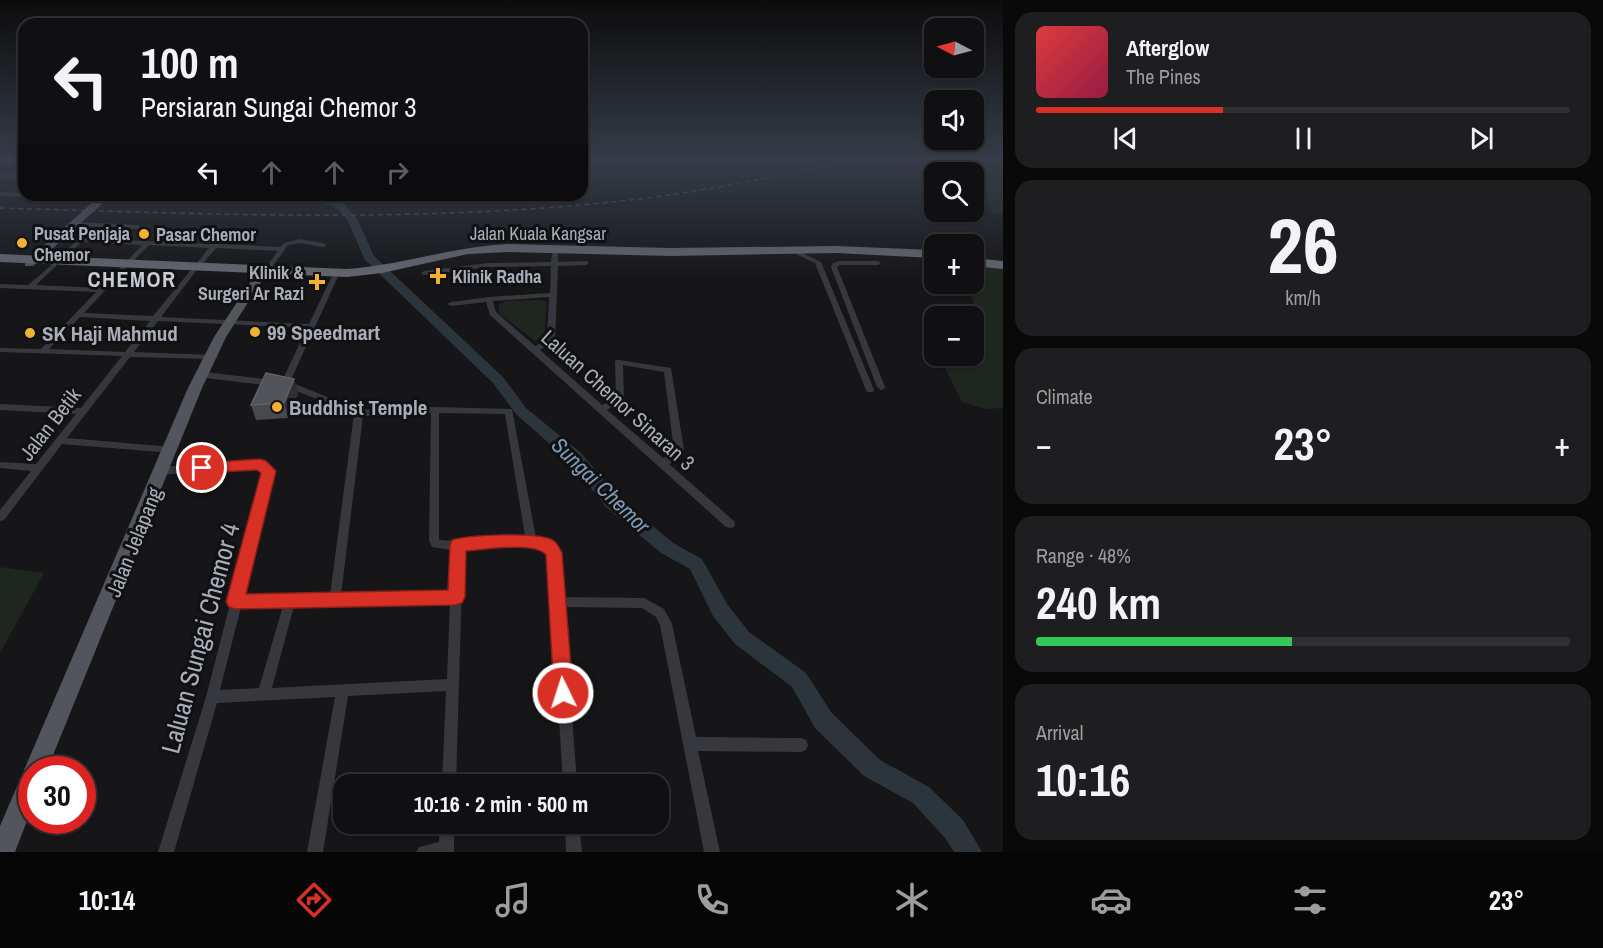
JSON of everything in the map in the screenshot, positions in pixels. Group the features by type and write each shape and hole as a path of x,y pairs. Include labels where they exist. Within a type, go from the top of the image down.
{"highway":[{"path":"492,248 544,251 555,258 584,256"},
{"name":"Jalan Kuala Kangsar","path":"395,268 454,253 492,248 584,256 855,249 924,255"},
{"path":"0,259 42,249"},
{"name":"Jalan Kuala Kangsar","path":"0,259 336,274 370,273 471,255 555,258 798,253 822,257 881,253 924,255"},
{"path":"984,261 1003,263"}],"main road":[{"path":"28,262 99,201"},
{"path":"28,262 57,239"},
{"name":"Jalan Jelapang","path":"47,756 169,450 212,357 231,322 265,272"},
{"name":"Jalan Jelapang","path":"169,450 212,357"},
{"name":"Jalan Jelapang","path":"41,756 161,471"},
{"path":"2,852 18,812"},
{"path":"9,852 18,830"}],"street":[{"path":"57,239 76,224 137,227"},
{"name":"Jalan Betik","path":"0,517 226,231"},
{"path":"57,239 281,249"},
{"path":"30,287 81,240"},
{"path":"265,272 281,249 292,241 323,245"},
{"path":"42,352 147,243"},
{"path":"822,257 825,281 870,390"},
{"path":"424,273 555,258 551,341 534,350"},
{"path":"866,382 881,387 834,267 835,264 878,263"},
{"path":"285,384 336,274"},
{"path":"825,281 839,281"},
{"path":"0,286 102,290"},
{"path":"451,304 554,295"},
{"name":"Laluan Chemor Sinaran 3","path":"489,299 493,313 730,524"},
{"path":"78,315 311,326"},
{"path":"0,350 212,357"},
{"path":"601,409 620,399 619,362 668,370 679,450 677,455 662,463"},
{"path":"205,375 285,384 359,414 435,410 509,411 531,540"},
{"path":"0,406 83,411"},
{"path":"435,410 434,540 440,545 531,540 548,545 554,553 569,774"},
{"path":"335,598 359,414"},
{"path":"59,441 169,450"},
{"name":"Laluan Sungai Chemor 4","path":"161,471 260,464 269,471 212,697 166,852"},
{"path":"0,465 39,468"},
{"path":"449,774 458,545"},
{"path":"235,602 456,597"},
{"path":"264,694 290,600"},
{"path":"557,602 644,603 660,613 666,624 712,852"},
{"path":"212,697 453,685"},
{"path":"315,852 342,691"},
{"path":"690,744 801,745"},
{"path":"424,852 446,850 447,834"},
{"path":"573,834 574,852"}],"shaded area":[{"path":"986,201 1003,201 1003,214 993,214"},
{"path":"984,263 1003,265 1003,408 986,409 962,402 944,366 984,366 984,306 975,306 971,294 984,294"},
{"path":"541,300 547,302 544,340 535,341 499,313 499,304 504,301"},
{"path":"0,567 44,573 0,653"}],"building":[{"path":"266,373 294,379 284,403 251,405"}],"waterway":[{"name":"Sungai Chemor","path":"331,201 347,211 369,258 498,380 521,411 575,457 612,502 667,548 696,564 720,610 742,638 799,680 823,720 872,768 921,795 954,829 969,852"}],"railway":[{"path":"0,208 320,215 480,212 621,201"}],"place":[{"name":"Pasar Chemor","path":"144,234"},
{"name":"Pusat Penjaja Chemor","path":"22,243"},
{"name":"Klinik Radha","path":"438,276"},
{"name":"Klinik & Surgeri Ar Razi","path":"317,282"},
{"name":"99 Speedmart","path":"255,332"},
{"name":"SK Haji Mahmud","path":"30,333"},
{"name":"Buddhist Temple","path":"277,407"}],"district":[{"name":"CHEMOR","path":"132,279"}],"route":[{"path":"202,468 260,464 266,466 269,471 235,602 456,597 458,545 531,540 548,545 554,553 563,693"}]}
